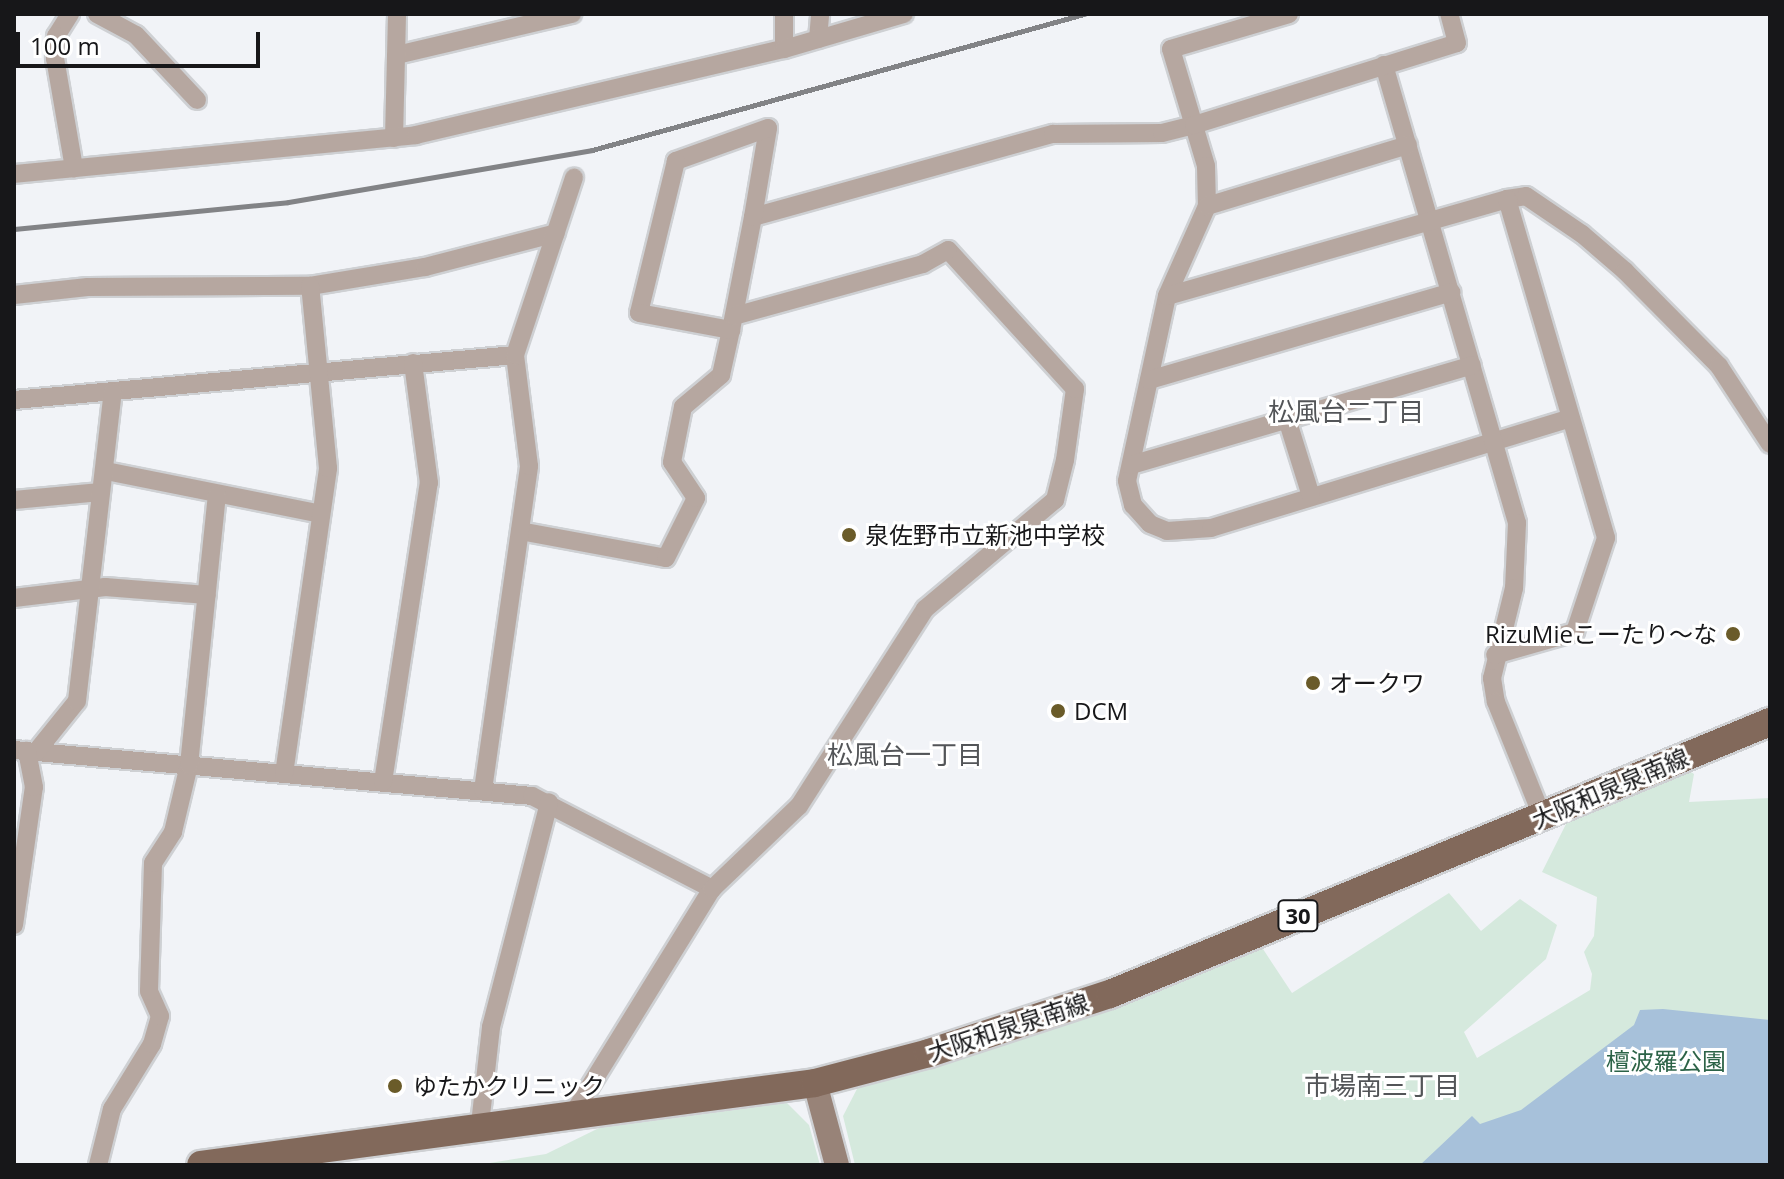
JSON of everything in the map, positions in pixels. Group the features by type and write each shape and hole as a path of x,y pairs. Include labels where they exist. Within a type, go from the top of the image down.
{"main road":[{"name":"大阪和泉泉南線","path":"201,1165 480,1124 571,1117 815,1083 1022,1026 1770,722"}],"street":[{"path":"70,14 56,36 55,58 74,168"},
{"path":"97,14 136,35 197,100"},
{"path":"394,138 397,14"},
{"path":"397,55 572,14"},
{"path":"784,14 784,49"},
{"path":"818,39 820,14"},
{"path":"14,174 394,138 784,49 904,14"},
{"path":"1289,14 1171,49 1206,166 1207,206 1167,296 1127,481 1133,505 1150,524 1167,531 1211,528 1571,418"},
{"path":"753,217 1053,134 1087,130 1162,133 1194,125 1457,43 1449,14"},
{"path":"1384,65 1517,523 1519,556 1495,655 1496,702 1542,816"},
{"path":"520,531 666,558 696,498 672,462 683,407 721,375 733,323 768,128 676,161 639,313 733,323 923,264 948,250 1075,389 1055,500 925,609 799,806 712,889 571,1117"},
{"path":"1207,206 1408,145"},
{"path":"483,790 529,466 515,355 574,178"},
{"path":"1167,296 1430,219 1526,196 1582,234 1625,271 1719,366 1770,444"},
{"path":"1495,655 1575,632 1606,538 1507,199"},
{"path":"14,295 130,286 310,286 425,267 556,233"},
{"path":"284,774 328,468 321,370 310,286"},
{"path":"1149,380 1451,292"},
{"path":"14,400 321,370 515,355"},
{"path":"383,782 429,483 413,363"},
{"path":"1131,465 1472,365"},
{"path":"26,751 77,701 113,392"},
{"path":"1287,419 1311,496"},
{"path":"106,471 321,514"},
{"path":"14,500 101,492"},
{"path":"98,1165 112,1109 152,1044 160,1016 149,991 153,863 173,832 189,765 217,495"},
{"path":"14,598 105,587 207,595"},
{"path":"26,751 483,790 549,802 712,889"},
{"path":"14,925 34,787 26,751"},
{"path":"480,1124 491,1027 549,802"},
{"path":"815,1083 837,1165"}],"green space":[{"name":"檀波羅公園","path":"1688,770 1694,774 1689,802 1770,798 1770,1165 855,1165 843,1116 859,1085 953,1061 1078,1021 1261,946 1292,993 1449,893 1481,931 1520,899 1557,925 1546,959 1464,1032 1477,1058 1590,990 1592,974 1584,952 1594,936 1597,897 1542,872 1567,822"},
{"path":"787,1103 809,1125 820,1165 477,1165 546,1154 599,1128"}],"water":[{"path":"1663,1009 1770,1020 1770,1165 1420,1165 1472,1116 1480,1124 1521,1110 1634,1025 1640,1010"}],"railway":[{"path":"14,229 288,202 592,150 1084,14"}],"place":[{"name":"泉佐野市立新池中学校","path":"849,535"},
{"name":"RizuMieこーたり～な","path":"1733,634"},
{"name":"オークワ","path":"1313,683"},
{"name":"DCM","path":"1058,711"},
{"name":"ゆたかクリニック","path":"395,1086"}],"district":[{"name":"松風台二丁目","path":"1346,412"},
{"name":"松風台一丁目","path":"905,755"},
{"name":"市場南三丁目","path":"1382,1086"}]}
